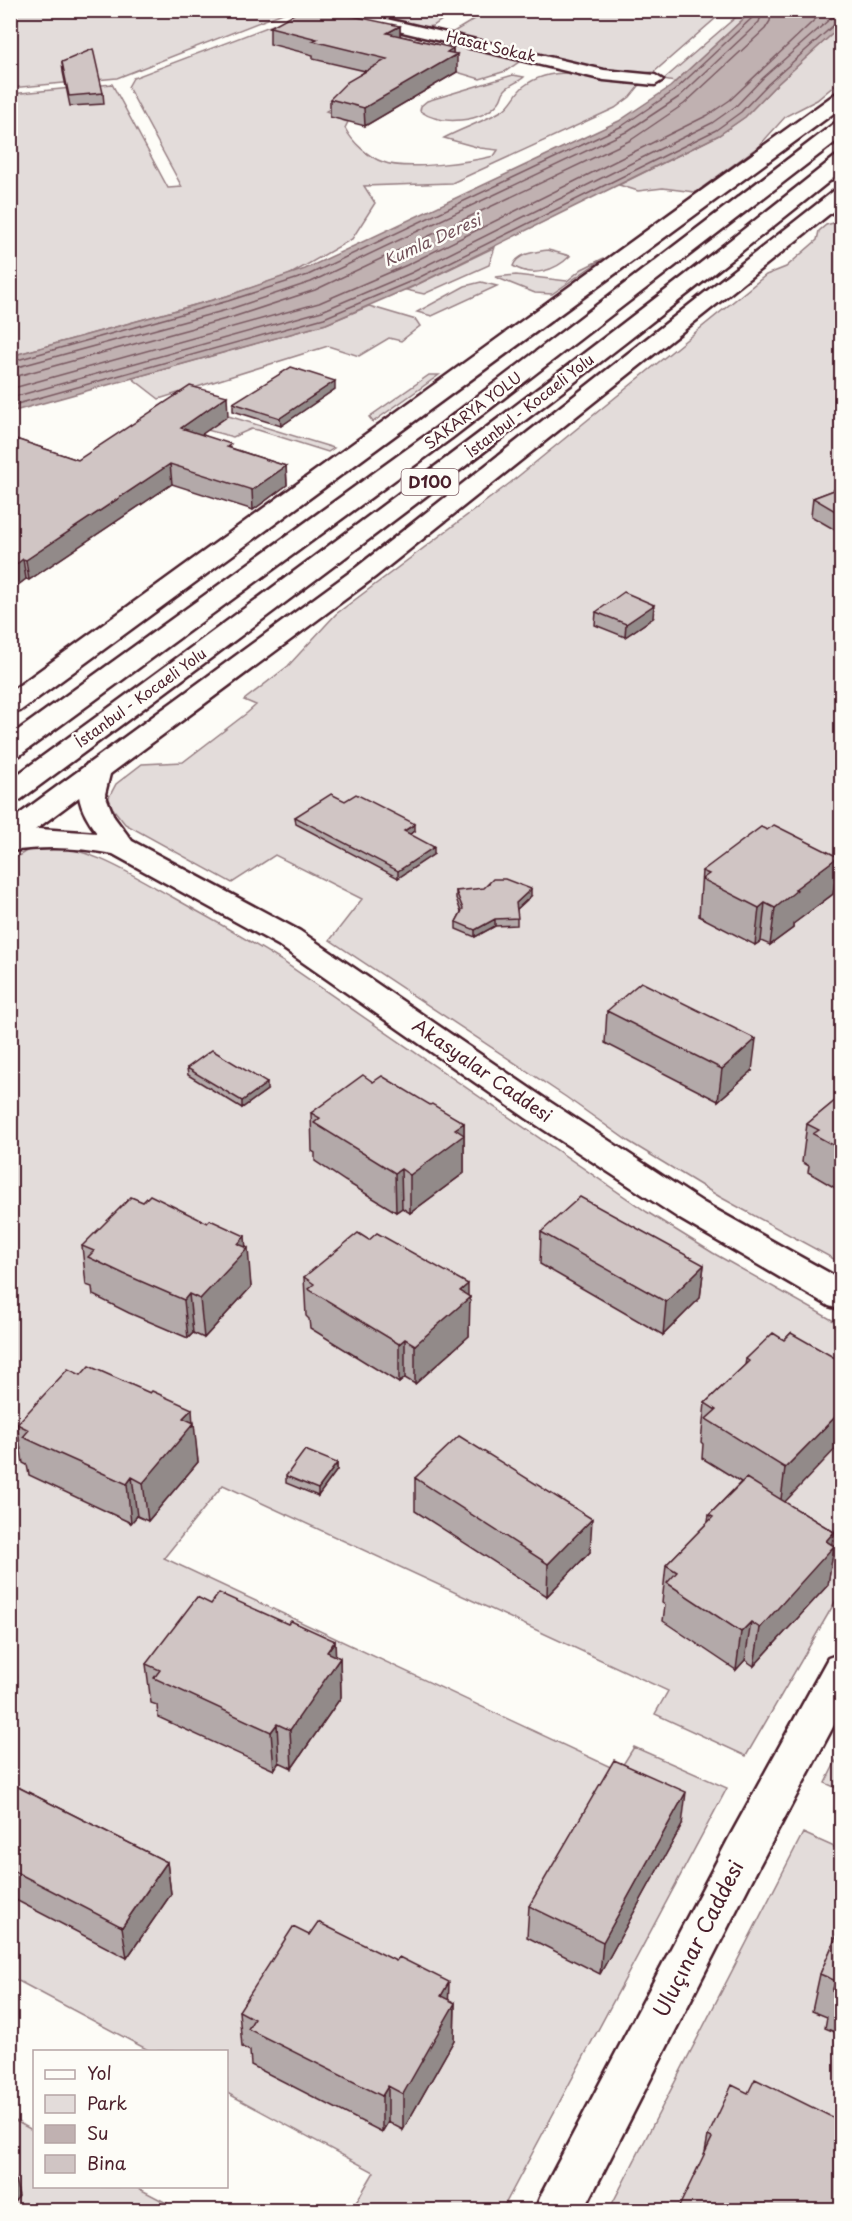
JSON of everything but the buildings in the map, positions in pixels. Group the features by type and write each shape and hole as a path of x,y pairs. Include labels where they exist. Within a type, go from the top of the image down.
{"main road":[{"path":"10,705 842,98"},
{"name":"SAKARYA YOLU","path":"10,749 444,433 842,128"},
{"name":"İstanbul - Kocaeli Yolu","path":"10,794 204,652 639,322 842,161"},
{"path":"10,835 366,572 842,194"},
{"path":"549,352 687,212"},
{"path":"204,652 522,450"},
{"path":"98,770 91,794 100,818 122,847"},
{"path":"10,842 39,838 75,840 122,847"},
{"name":"Akasyalar Caddesi","path":"122,847 289,938 538,1110 692,1211 842,1297"},
{"name":"Uluçınar Caddesi","path":"559,2211 738,1863 842,1670"}],"street":[{"name":"Hasat Sokak","path":"327,10 604,75 655,80"}],"green space":[{"path":"10,11 288,11 117,78 11,88"},
{"path":"347,11 420,11 446,17 433,26 424,27"},
{"path":"488,11 724,11 654,72 635,74 577,64 450,34"},
{"path":"743,11 752,11 675,82 663,80"},
{"path":"307,12 523,59 506,71 480,79 447,69 402,69 326,111 334,114 331,117 348,122 345,128 356,144 366,153 377,160 393,165 438,165 494,156 498,150 480,148 444,138 503,110 524,86 536,79 562,73 577,73 632,82 639,86 630,97 615,108 452,183 364,186 375,203 352,239 289,275 227,296 11,356 11,94 112,84 168,188 182,187 128,87 133,78"},
{"path":"841,26 841,80 817,100 786,116 759,146 703,187 708,189 702,193 663,188 638,191 619,185 719,135 745,117"},
{"path":"513,75 524,77 504,91 499,102 492,109 472,118 439,119 420,111 421,106 427,101"},
{"path":"841,221 841,1263 720,1197 628,1141 566,1097 330,940 362,899 275,855 232,883 125,824 107,801 116,784 142,764 183,762 247,713 256,705 244,700 288,666 336,614 510,483 766,275 786,267 817,240 819,231 826,225"},
{"path":"495,247 489,265 424,294 406,290"},
{"path":"548,250 570,256 557,266 543,271 528,272 513,266 523,256"},
{"path":"604,258 552,294 535,293 495,277 516,275 567,281 582,269"},
{"path":"481,282 497,286 432,316 417,312 465,286"},
{"path":"369,306 416,320 420,326 401,341 389,338 359,356 328,346 159,399 132,378 326,324"},
{"path":"429,375 439,375 373,422 369,417"},
{"path":"225,415 334,448 328,452 251,429 233,437 207,430"},
{"path":"42,845 77,851 111,864 188,906 282,961 647,1212 713,1253 841,1325 842,1590 746,1756 655,1714 668,1691 223,1485 164,1558 619,1771 634,1747 727,1788 502,2210 363,2210 354,2206 374,2172 228,2094 228,2050 148,2050 11,1977 10,861"},
{"path":"841,1751 841,1790 825,1783"},
{"path":"803,1833 841,1850 841,2210 609,2210"},
{"path":"10,2118 33,2130 33,2188 138,2188 180,2210 11,2210"}],"water":[{"name":"Kumla Deresi","path":"752,11 841,11 841,26 745,117 719,135 416,285 326,324 11,412 11,356 227,296 305,269 619,121 670,87"}]}
